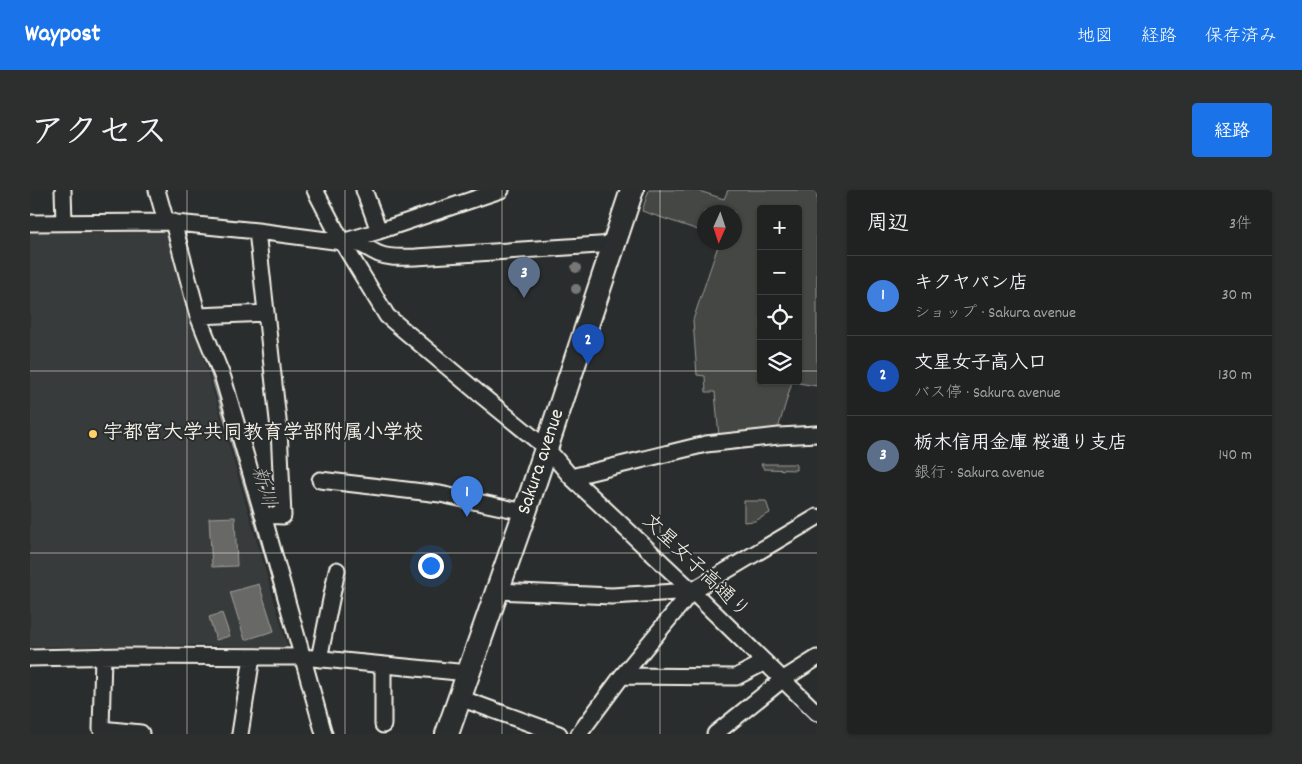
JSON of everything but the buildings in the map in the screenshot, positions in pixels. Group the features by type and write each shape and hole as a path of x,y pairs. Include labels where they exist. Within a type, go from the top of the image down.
{"highway":[{"name":"Sakura avenue","path":"447,734 525,512 632,190"}],"street":[{"path":"63,190 64,222"},
{"path":"157,190 170,222 198,316 223,378 264,515 324,734"},
{"name":"文星女子高通り","path":"315,190 342,242 387,316 546,448 571,477 692,591 817,714"},
{"path":"364,190 379,231"},
{"path":"342,242 501,190"},
{"path":"30,223 170,222 342,242 352,241 361,243 381,254 397,258 614,244"},
{"path":"257,231 279,428 283,516 264,515"},
{"path":"198,316 266,312"},
{"path":"571,477 706,444 817,434"},
{"path":"320,480 440,494 525,512"},
{"path":"579,734 622,676 692,591 817,517"},
{"path":"319,659 337,570"},
{"path":"497,591 612,596 692,591"},
{"path":"30,658 103,656 302,657 468,673"},
{"path":"103,656 101,729 141,732 141,734"},
{"path":"240,734 252,657"},
{"path":"715,734 782,680 817,658"},
{"path":"622,676 736,677 765,662"},
{"path":"383,725 384,665"},
{"path":"460,698 559,734"}],"shaded area":[{"path":"649,190 696,190 724,199 728,190 817,191 817,386 802,384 802,205 757,205 757,385 791,385 777,432 719,437 715,392 706,392 705,376 697,375 693,320 717,250 742,250 742,205 697,205 697,230 642,211"},
{"path":"171,225 296,648 292,649 167,226"},
{"path":"166,228 288,648 192,645 30,647 30,232"},
{"path":"761,464 796,464 796,470 764,469"},
{"path":"744,501 766,501 770,513 755,521 744,522"},
{"path":"235,517 237,566 212,567 209,518"},
{"path":"259,584 274,631 245,640 230,592"},
{"path":"222,613 230,636 216,640 209,617"}],"place":[{"name":"栃木信用金庫 桜通り支店","path":"524,298"},
{"name":"文星女子高入口","path":"588,365"},
{"name":"宇都宮大学共同教育学部附属小学校","path":"93,434"},
{"name":"キクヤパン店","path":"467,517"}],"water label":[{"name":"新川","path":"262,487"}]}
